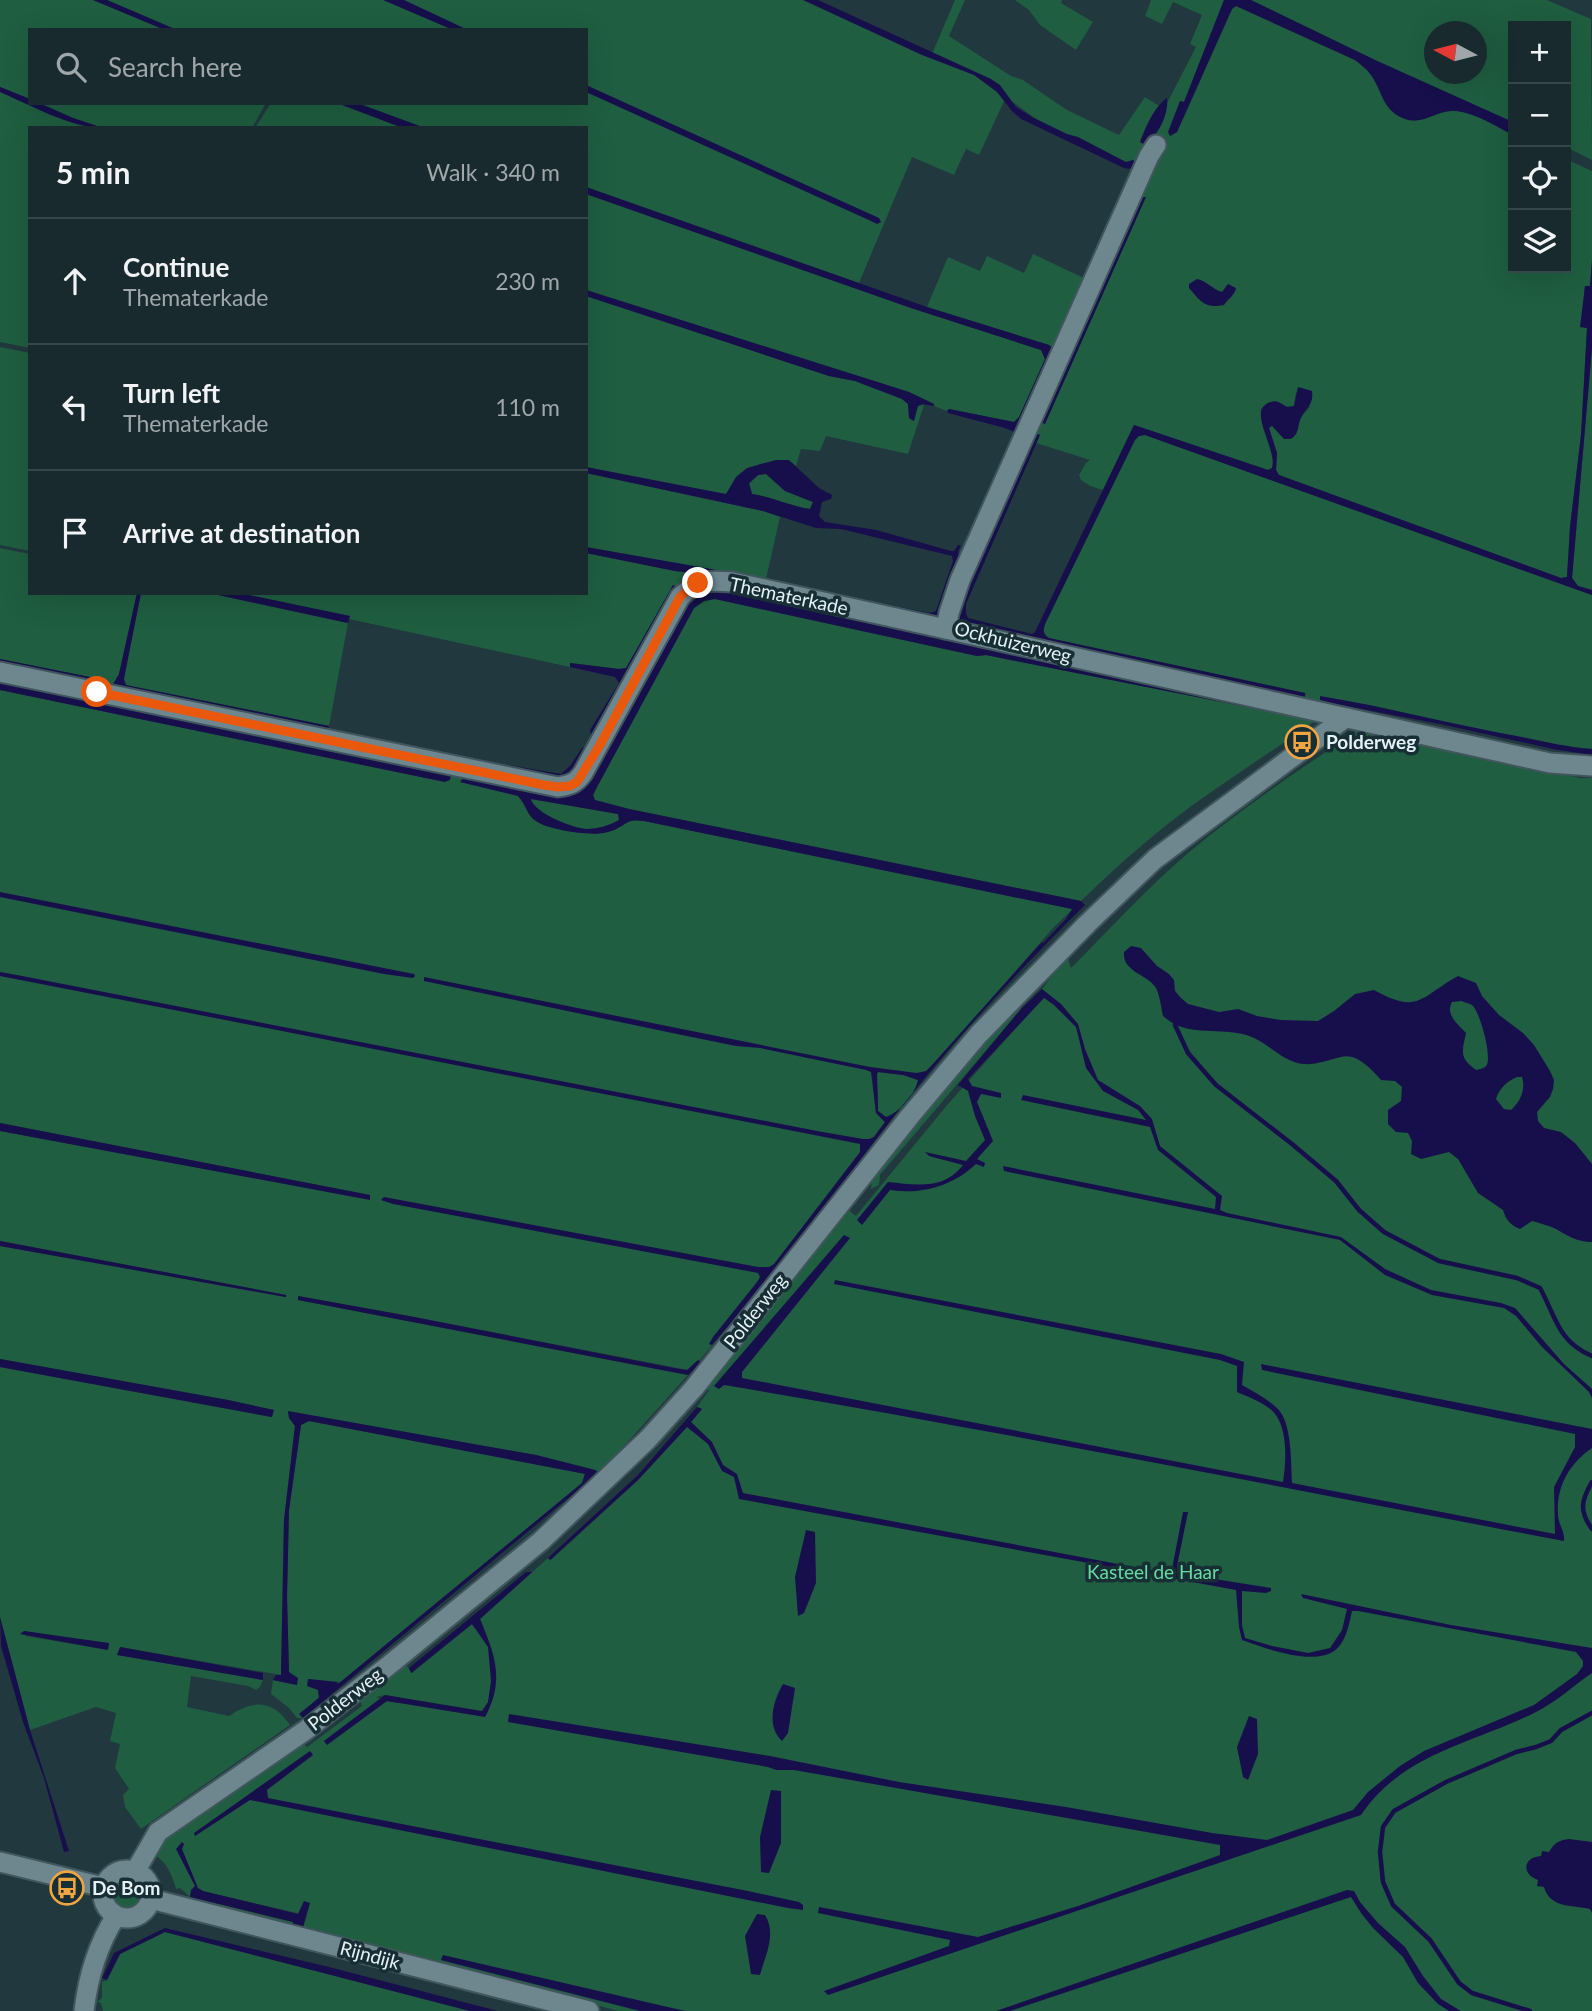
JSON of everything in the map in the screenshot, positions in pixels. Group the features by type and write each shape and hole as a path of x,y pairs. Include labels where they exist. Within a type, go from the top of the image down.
{"street":[{"name":"Ockhuizerweg","path":"1156,145 960,580 946,629 1550,762 1592,766"},
{"name":"Thematerkade","path":"0,672 558,787 577,782 680,597 698,583 732,582 946,629"},
{"name":"Polderweg","path":"136,1870 158,1832 306,1730 551,1532 648,1439 694,1388 910,1116 979,1034 1087,924 1156,859 1345,718"},
{"path":"0,1863 103,1887"},
{"path":"125,1869 136,1870 146,1877 151,1888 151,1899 146,1909 137,1916 116,1916 108,1910 103,1898 103,1887 111,1874 125,1869"},
{"name":"Rijndijk","path":"151,1899 589,2011"},
{"path":"84,2011 88,1983 106,1933 116,1916"}],"green space":[{"path":"0,0 93,0 160,28 28,28 28,98 0,87"},
{"path":"107,0 809,0 932,54 955,0 965,0 949,36 1067,110 1119,135 1145,97 1164,109 1196,47 1190,44 1202,15 1173,2 1162,24 1145,16 1151,0 1224,0 1184,102 1181,101 1170,136 1177,132 1232,9 1236,6 1355,60 1371,75 1390,110 1402,118 1417,121 1445,112 1460,111 1508,132 1508,273 1571,273 1571,161 1592,171 1592,260 1590,287 1585,286 1581,327 1587,328 1581,435 1567,577 1561,578 1279,475 1276,471 1277,453 1269,428 1272,425 1296,435 1300,418 1310,407 1296,392 1294,406 1290,408 1269,402 1261,409 1261,417 1273,453 1272,468 1268,470 1134,425 1103,490 1081,480 1079,475 1090,460 1036,443 1039,435 964,585 962,622 1306,695 1048,638 1045,634 1046,622 1135,439 1145,435 1592,595 1592,749 1320,700 1337,705 1172,821 1081,901 629,809 595,800 593,795 694,608 704,601 715,599 977,656 986,655 1287,715 863,620 721,590 704,590 584,781 461,782 518,796 537,822 545,826 597,834 622,826 631,820 644,821 1073,909 1053,928 924,1076 874,1068 871,1074 876,1113 885,1122 726,1329 688,1370 298,1296 298,1300 688,1375 595,1475 595,1470 536,1455 288,1412 295,1425 284,1520 281,1675 120,1647 118,1655 263,1680 256,1690 248,1686 191,1676 187,1707 229,1716 246,1707 262,1705 276,1710 290,1725 141,1829 125,1807 123,1795 129,1789 115,1768 120,1744 110,1741 116,1713 96,1707 30,1730 0,1617 0,1367 271,1417 273,1410 0,1359 0,1246 285,1297 286,1295 0,1241 0,1131 369,1199 370,1195 0,1123 0,690 445,782 34,688 89,677 0,659 0,548 28,554 28,595 137,595 119,674 112,686 556,779 574,771 674,585 629,666 619,669 571,663 570,667 249,595 588,595 588,553 675,571 742,579 934,618 1054,354 1049,345 927,307 948,257 980,271 987,256 1024,273 1033,254 1088,280 1137,170 1047,127 1006,97 979,155 966,149 954,175 912,157 859,283 588,188 588,126 420,126 362,105 588,105 588,28 172,28","holes":["1139,197 1145,198 1045,423","24,1631 67,1638 108,1650 26,1636"]},
{"path":"1015,0 1062,0 1061,3 1093,22 1076,50 1040,25 1029,10"},
{"path":"1251,0 1547,0 1591,19 1592,160 1571,150 1571,21 1508,21 1508,121 1428,84 1487,84 1487,21 1424,21 1424,82"},
{"path":"0,92 84,126 28,126 28,348 0,342"},
{"path":"44,105 265,105 253,126 97,126"},
{"path":"270,105 342,105 398,126 256,126"},
{"path":"588,195 911,308 1041,350 1045,359 1019,417 1014,422 949,409 947,411 909,392 588,291"},
{"path":"588,297 829,376 855,381 902,399 908,404 909,418 913,421 918,406 924,405 908,454 826,436 820,451 801,449 796,466 789,461 776,460 759,464 726,494 588,467"},
{"path":"0,347 28,353 28,551 0,545"},
{"path":"1592,348 1592,590 1578,586 1572,578"},
{"path":"588,473 780,517 766,579 588,547"},
{"path":"766,474 785,491 813,502 810,509 752,494 749,484 758,475"},
{"path":"141,595 218,595 348,623 329,726 125,685 123,679"},
{"name":"Kasteel de Haar","path":"1357,731 1580,778 1592,778 1592,2011 619,2011 302,1931 306,1915 192,1889 190,1897 294,1922 292,1928 187,1903 189,1896 180,1888 176,1889 168,1869 154,1854 160,1840 300,1739 307,1747 362,1706 358,1696 402,1659 412,1673 472,1624 479,1633 484,1629 480,1619 548,1558 551,1560 638,1480 687,1427 692,1431 691,1422 702,1409 697,1407 709,1390 700,1386 756,1318 773,1304 782,1287 847,1209 856,1216 948,1104 1043,998 1042,989 1067,956 1071,968 1142,895 1207,837","holes":["385,1695 402,1698 398,1703 386,1701 327,1744 324,1741 380,1699 376,1697"]},
{"path":"531,799 618,814 619,820 599,827 581,828 542,812 531,804"},
{"path":"1017,1004 1021,1009 880,1175 879,1185 871,1189 872,1174"},
{"path":"878,1072 918,1080 906,1102 886,1117 878,1111"},
{"path":"309,1421 585,1473 582,1483 341,1682 308,1679 318,1690 319,1697 300,1714 303,1718 297,1718 271,1694 273,1680 296,1685 289,1672 289,1510 301,1425"},
{"path":"127,1878 139,1882 143,1894 139,1906 127,1910 115,1906 111,1894 115,1882"},
{"path":"165,1932 470,2011 103,2011 101,2003 97,2002 102,1998 102,1982 107,1980 120,1954"}],"shaded area":[{"path":"93,0 107,0 172,28 160,28"},
{"path":"383,0 404,0 464,28 448,28"},
{"path":"803,0 818,0 991,79 1000,85 1016,107 1032,117 1126,162 1137,162 1132,168 1124,168 1021,119 997,92 974,75 922,55"},
{"path":"1224,0 1251,0 1424,84 1508,120 1508,132 1457,111 1420,120 1404,118 1390,109 1371,75 1355,60 1236,6 1232,9 1177,132 1170,136 1168,132 1180,101 1184,102"},
{"path":"588,86 879,218 881,222 877,224 588,93"},
{"path":"0,87 28,98 28,105 0,92"},
{"path":"1167,98 1162,124 1145,145 1140,142 1147,124"},
{"path":"29,105 44,105 97,126 78,124"},
{"path":"342,105 362,105 420,126 398,126"},
{"path":"588,188 927,307 1049,345 1053,348 1019,434 947,411 949,409 1014,422 1019,417 1045,359 1041,350 911,308 588,195"},
{"path":"1139,197 1146,197 1045,424 1040,422"},
{"path":"1592,260 1592,348 1572,578 1578,586 1592,590 1592,595 1145,435 1135,440 1046,622 1045,635 1305,693 1305,697 970,629 957,615 964,585 1030,435 1040,435 966,604 966,613 968,618 1032,634 1134,425 1268,470 1272,468 1273,460 1261,413 1264,406 1273,401 1286,407 1294,406 1298,387 1312,391 1312,396 1296,433 1292,438 1284,439 1272,426 1269,428 1277,453 1276,470 1279,475 1561,578 1567,577 1581,435 1587,328 1580,327 1585,286 1590,286"},
{"path":"1197,279 1222,292 1228,284 1236,288 1224,305 1207,305 1189,288 1189,284"},
{"path":"588,291 909,392 934,406 918,406 914,421 909,418 908,404 902,399 855,381 829,376 588,297"},
{"path":"776,460 789,460 819,488 832,495 831,499 822,502 819,516 825,522 876,530 951,551 958,545 961,546 958,552 960,558 942,612 934,618 880,606 880,603 930,613 936,611 953,561 952,556 841,529 816,528 763,511 588,473 588,467 726,494 736,477 747,468","holes":["766,474 785,491 813,502 810,509 752,494 749,483 758,475"]},
{"path":"588,547 722,571 721,576 675,571 588,553"},
{"path":"673,585 677,587 596,735 591,734 590,730 619,683 615,677 570,667 570,663 626,668"},
{"path":"705,590 721,590 1288,713 1287,715 986,655 977,656 715,599 704,601 694,608 597,787 593,795 595,800 1081,901 1085,905 1003,989 912,1093 918,1080 878,1072 878,1111 886,1117 901,1108 712,1345 709,1344 713,1337 757,1282 760,1277 758,1273 381,1200 384,1197 769,1267 860,1152 860,1144 0,976 0,972 17,975 817,1131 863,1139 874,1137 885,1122 876,1113 871,1072 866,1070 760,1048 736,1046 424,981 424,977 870,1067 917,1073 926,1071 932,1065 1040,944 1066,919 1072,909 644,821 628,822 614,830 601,833 558,829 533,819 518,796 460,782 465,776 559,794 680,609 693,596","holes":["531,799 618,814 619,820 600,827 581,828 547,815 539,810"]},
{"path":"137,595 141,595 124,679 126,685 329,726 327,734 112,686 119,674"},
{"path":"218,595 249,595 350,616 348,623"},
{"path":"0,659 90,677 88,681 0,664"},
{"path":"0,680 452,770 450,780 445,782 0,690"},
{"path":"1320,696 1592,749 1592,755 1330,703 1320,700"},
{"path":"582,748 588,749 577,768 561,778 542,777 491,764 561,774"},
{"path":"0,892 415,976 413,978 384,974 0,897"},
{"path":"1131,946 1141,948 1157,966 1169,974 1174,980 1175,991 1188,1004 1219,1012 1238,1009 1281,1020 1318,1021 1355,994 1374,990 1410,1002 1427,996 1458,976 1476,983 1482,996 1499,1015 1534,1045 1550,1071 1554,1080 1553,1089 1550,1097 1537,1112 1538,1121 1544,1128 1561,1132 1575,1143 1592,1164 1592,1242 1576,1239 1532,1221 1520,1229 1509,1222 1503,1210 1478,1193 1458,1159 1449,1152 1421,1159 1411,1154 1412,1141 1408,1133 1396,1132 1388,1124 1388,1110 1401,1101 1402,1087 1395,1081 1381,1080 1353,1057 1313,1064 1296,1063 1246,1035 1196,1030 1176,1025 1163,1016 1156,988 1127,964 1124,952","holes":["1462,1001 1473,1006 1482,1026 1488,1062 1481,1069 1476,1070 1464,1058 1466,1033 1451,1015 1452,1002","1517,1077 1522,1077 1521,1095 1511,1110 1504,1109 1496,1099 1497,1095"]},
{"path":"1042,989 1061,1004 1078,1024 1098,1080 1140,1106 1152,1119 1160,1146 1222,1196 1220,1210 1341,1237 1385,1269 1431,1290 1515,1308 1564,1364 1592,1389 1592,1398 1516,1316 1504,1308 1432,1295 1385,1275 1340,1240 1004,1171 1003,1166 1215,1209 1216,1197 1158,1150 1150,1127 1021,1100 1023,1095 1146,1120 1138,1110 1103,1091 1086,1068 1076,1027 1044,998 968,1079 972,1086 1001,1093 1001,1098 981,1094 977,1102 993,1141 977,1159 985,1163 984,1167 976,1164 957,1178 925,1190 890,1190 862,1225 857,1220 888,1182 919,1185 938,1182 947,1179 963,1165 929,1156 925,1152 966,1161 985,1140 968,1091 958,1085 1021,1009"},
{"path":"0,1123 370,1195 370,1200 0,1131"},
{"path":"844,1235 850,1238 742,1372 742,1378 1283,1482 1285,1448 1280,1422 1268,1407 1237,1392 1237,1366 1220,1360 834,1284 835,1280 1221,1354 1244,1362 1242,1385 1270,1402 1283,1415 1290,1444 1292,1483 1555,1534 1554,1487 1575,1447 1575,1434 1262,1370 1261,1364 1592,1429 1592,1448 1571,1468 1559,1494 1558,1518 1564,1541 934,1422 724,1385 719,1389 714,1386"},
{"path":"0,1241 286,1295 286,1297 0,1246"},
{"path":"298,1296 679,1369 687,1370 698,1360 702,1363 688,1375 298,1300"},
{"path":"0,1359 274,1410 272,1417 0,1367"},
{"path":"697,1407 702,1409 691,1422 712,1442 723,1465 737,1474 743,1493 1171,1574 1183,1512 1188,1512 1177,1573 1271,1588 1271,1591 1266,1593 1242,1591 1242,1625 1245,1638 1308,1653 1330,1648 1342,1630 1347,1609 1303,1598 1301,1594 1451,1625 1592,1648 1592,1673 1542,1709 1418,1764 1397,1777 1378,1794 1361,1815 828,1995 824,1991 949,1946 950,1940 818,1913 819,1907 978,1937 1078,1906 1220,1855 1220,1845 508,1722 509,1714 770,1756 899,1782 1267,1840 1353,1810 1368,1792 1400,1766 1424,1751 1534,1705 1577,1674 1583,1661 1576,1652 1358,1611 1352,1611 1344,1638 1334,1651 1314,1657 1275,1651 1242,1640 1236,1590 739,1499 734,1477 722,1471 708,1444 687,1427 638,1480 550,1560 548,1558 638,1475"},
{"path":"288,1411 536,1455 598,1472 303,1718 299,1714 319,1698 318,1690 307,1686 308,1679 338,1684 582,1483 585,1474 309,1421 301,1425 289,1510 287,1597 289,1672 298,1678 297,1685 273,1680 276,1675 281,1675 284,1520 295,1426"},
{"path":"806,1530 815,1532 816,1583 804,1613 798,1616 795,1577"},
{"path":"526,1572 532,1572 480,1619 496,1668 495,1691 485,1717 387,1701 327,1745 324,1741 385,1695 482,1711 488,1702 491,1681 488,1647 472,1624 411,1673 409,1668"},
{"path":"0,1617 30,1730 69,1851 64,1852 44,1778 23,1722 1,1646"},
{"path":"24,1631 109,1643 108,1650 20,1634"},
{"path":"120,1647 263,1673 263,1680 117,1655"},
{"path":"783,1684 795,1688 788,1733 782,1741 774,1728 773,1713"},
{"path":"1249,1716 1257,1719 1258,1754 1248,1780 1243,1777 1237,1747"},
{"path":"310,1751 313,1755 267,1790 268,1798 748,1891 799,1902 803,1905 803,1910 250,1800 195,1836 194,1833"},
{"path":"771,1790 781,1791 781,1843 769,1873 761,1872 760,1837"},
{"path":"1569,1839 1592,1842 1592,1913 1590,1909 1569,1906 1551,1899 1544,1887 1537,1886 1538,1880 1527,1870 1526,1866 1531,1859 1541,1856 1542,1851 1549,1852 1560,1841"},
{"path":"182,1842 182,1849 198,1888 298,1914 304,1901 310,1903 302,1931 292,1928 293,1922 190,1897 195,1886 176,1849"},
{"path":"1347,1890 1354,1891 1378,1923 1405,1947 1441,1999 1461,2011 1449,2011 1438,2004 1418,1983 1403,1957 1373,1928 1351,1897 1010,2011 996,2011"},
{"path":"757,1914 765,1915 770,1930 769,1945 760,1975 751,1974 745,1936"},
{"path":"165,1928 498,2011 470,2011 165,1932 120,1954 107,1980 102,1978 114,1953"},
{"path":"443,1955 685,2011 640,2011 441,1960"}],"waterway":[{"path":"1175,1025 1188,1053 1216,1085 1336,1181 1359,1210 1384,1232 1439,1261 1517,1278 1540,1288 1565,1336 1572,1344 1592,1356"},
{"path":"1592,1482 1583,1506 1585,1517 1592,1529"},
{"path":"1530,2011 1472,1993 1459,1983 1430,1940 1393,1905 1383,1882 1380,1852 1383,1827 1394,1811 1446,1782 1516,1752 1551,1741 1561,1730 1592,1713"}],"place":[{"name":"Polderweg","path":"1302,742"},
{"name":"De Bom","path":"67,1888"}],"route":[{"path":"97,692 544,785 570,786 577,782 600,745 680,597 698,583"}]}
